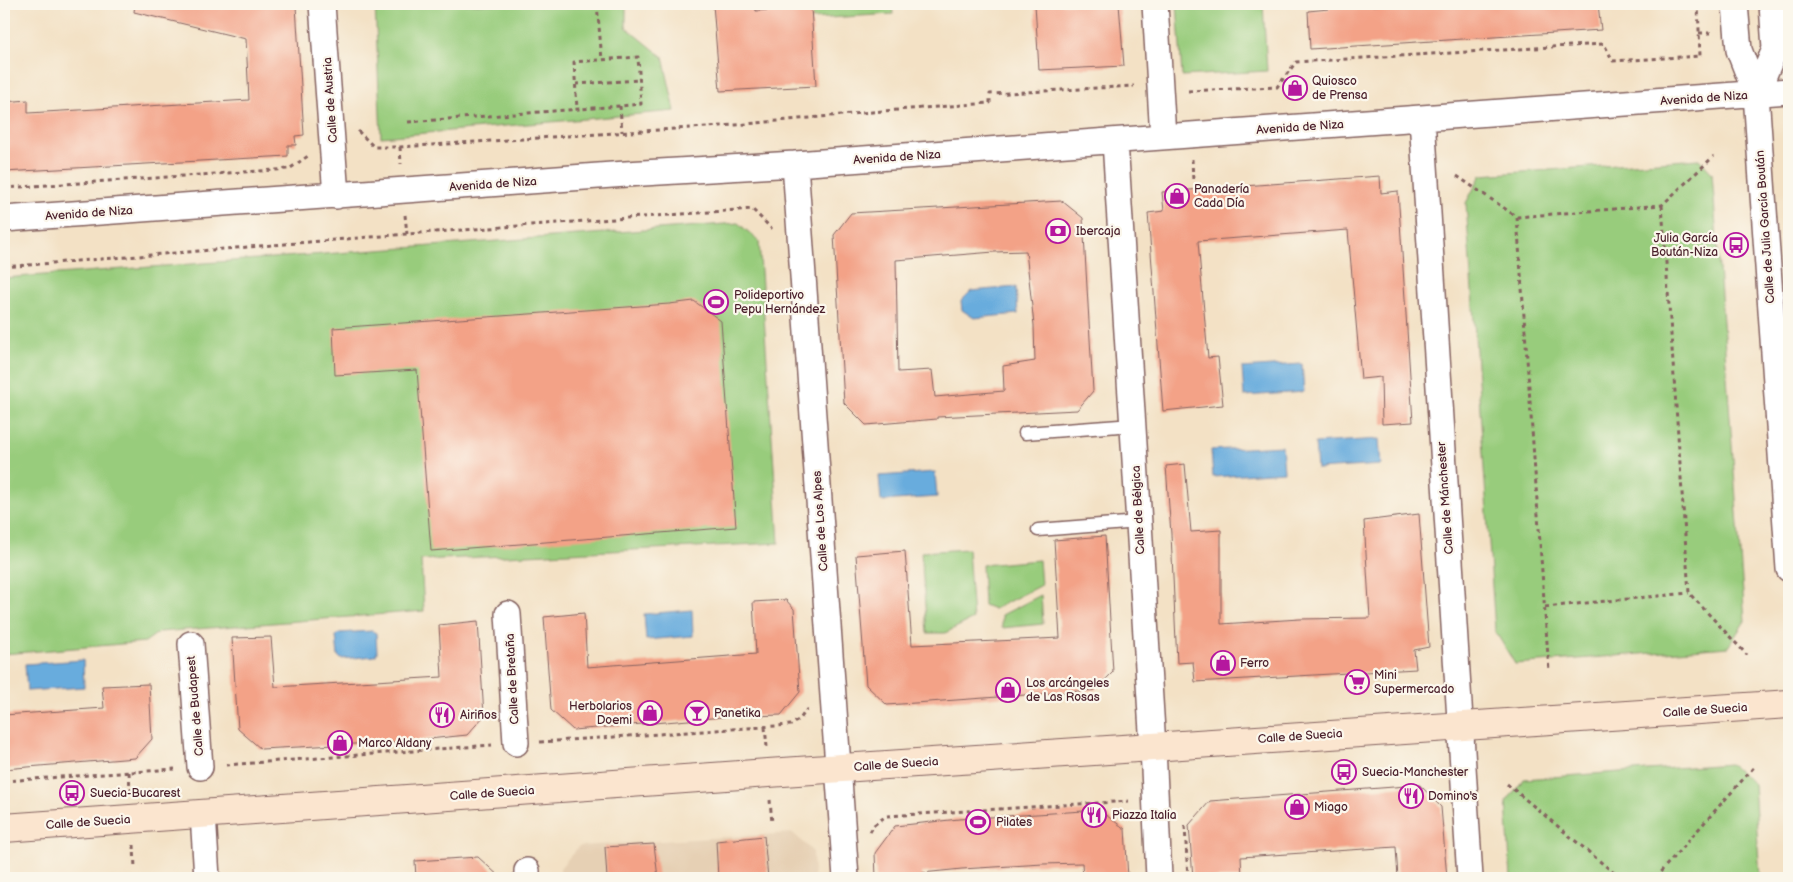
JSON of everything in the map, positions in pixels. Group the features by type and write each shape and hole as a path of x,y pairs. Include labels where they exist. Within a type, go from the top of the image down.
{"street":[{"name":"Calle de Austria","path":"322,4 336,196"},
{"path":"1155,4 1163,137"},
{"name":"Calle de Julia García Boután","path":"1735,4 1739,50 1756,94 1789,569"},
{"name":"Calle de Julia García Boután","path":"1756,94 1775,49 1772,4"},
{"name":"Avenida de Niza","path":"4,219 626,174 795,164 1789,91"},
{"name":"Calle de Mánchester","path":"1422,118 1470,878"},
{"name":"Calle de Bélgica","path":"1115,141 1153,747 1159,878"},
{"name":"Calle de Los Alpes","path":"795,164 846,878"},
{"name":"Calle de Bretaña","path":"508,614 516,744"},
{"name":"Calle de Budapest","path":"191,644 200,767"},
{"name":"Calle de Suecia","path":"4,828 837,768 1789,704"},
{"path":"203,814 207,878"}],"lane":[{"path":"1026,434 1133,425"},
{"path":"1038,530 1139,522"}],"path":[{"path":"597,4 602,60"},
{"path":"1188,91 1278,87 1296,62 1604,44 1613,61 1700,56 1698,4"},
{"path":"408,122 620,106 641,104 638,57 574,62 577,109"},
{"path":"576,84 639,80"},
{"path":"357,122 358,131 374,148 400,148 736,125 990,103 990,94 1140,86"},
{"path":"620,106 622,132"},
{"path":"4,188 289,168 310,155"},
{"path":"1457,176 1517,217 1662,205 1714,156"},
{"path":"1662,205 1689,594 1747,655"},
{"path":"4,267 397,234 752,209 772,227 772,235"},
{"path":"1517,217 1549,671"},
{"path":"1545,607 1689,594"},
{"path":"4,781 790,725 800,719 808,708 807,701"},
{"path":"1655,878 1754,767"},
{"path":"1507,784 1620,878"},
{"path":"866,839 874,825 886,816 1154,800"},
{"path":"1185,824 1188,878"}],"shaded area":[{"path":"793,833 813,852 814,878 561,878 560,868 579,846"}],"green space":[{"path":"375,4 626,4 626,27 663,57 675,111 381,137"},
{"path":"811,4 892,4 893,14 812,19"},
{"path":"1177,4 1263,4 1267,71 1182,76"},
{"path":"1699,159 1712,173 1745,621 1728,647 1515,664 1495,631 1466,203 1481,175"},
{"path":"738,223 759,241 779,543 421,560 424,611 159,632 145,642 4,654 4,278"},
{"path":"968,549 973,619 945,633 927,633 921,552"},
{"path":"1039,560 1041,585 994,609 984,605 982,565"},
{"path":"1041,595 1043,624 1002,628 1002,615"},
{"path":"1730,764 1754,784 1760,878 1511,878 1506,802 1524,779"}],"water":[{"path":"1016,287 1018,314 974,318 962,310 961,301 971,291"},
{"path":"1302,364 1304,392 1244,396 1242,368"},
{"path":"1379,439 1381,465 1317,469 1315,443"},
{"path":"1282,446 1284,472 1213,477 1211,450"},
{"path":"935,472 937,497 881,501 879,476"},
{"path":"692,610 693,636 646,640 644,614"},
{"path":"372,631 376,633 377,653 375,656 341,659 338,656 336,636 339,633"},
{"path":"83,660 84,687 27,691 25,664"}],"building":[{"path":"135,4 285,4 285,6 296,6 304,135 295,136 296,145 288,145 288,156 4,172 4,102 28,100 28,113 249,100 246,39 134,12"},
{"path":"713,4 755,4 756,11 811,7 816,86 720,91"},
{"path":"1035,4 1119,4 1124,66 1039,70"},
{"path":"1329,4 1357,4 1358,7 1399,4 1598,4 1601,30 1310,49 1308,11 1329,9"},
{"path":"1380,176 1381,193 1398,191 1413,422 1382,424 1381,377 1361,379 1348,230 1198,241 1208,358 1218,357 1223,405 1163,411 1148,213 1164,211 1162,192"},
{"path":"1062,201 1083,218 1093,391 1077,410 937,417 937,419 866,425 844,403 834,235 851,213","holes":["1026,251 1034,325 1035,361 1003,366 1004,391 935,397 932,370 898,372 896,260"]},
{"path":"694,301 721,321 736,527 431,551 417,370 335,375 333,328"},
{"path":"1185,464 1191,532 1221,530 1221,624 1300,619 1370,618 1364,521 1419,514 1429,647 1414,650 1416,669 1195,682 1193,662 1177,663 1166,466"},
{"path":"1105,536 1113,672 1095,690 887,705 866,685 856,555 905,551 912,645 1060,638 1054,540"},
{"path":"786,600 794,609 800,692 781,715 723,717 573,730 551,710 544,617 584,613 587,667 756,654 753,602"},
{"path":"478,621 484,716 467,735 410,741 261,749 238,729 232,638 271,637 275,687 442,677 439,625"},
{"path":"149,684 152,739 135,758 4,769 4,715 104,708 102,686"},
{"path":"1420,785 1441,807 1447,878 1398,878 1396,847 1241,857 1242,878 1193,878 1189,825 1210,801"},
{"path":"1099,810 1125,829 1128,878 1083,878 1082,863 962,869 922,873 923,878 876,878 875,853 895,826 959,819"},
{"path":"764,836 768,878 718,878 716,841"},
{"path":"654,844 658,878 607,878 605,847"},
{"path":"478,857 501,878 416,878 415,861"}],"place":[{"name":"Quiosco de Prensa","path":"1295,88"},
{"name":"Panadería Cada Día","path":"1177,196"},
{"name":"Ibercaja","path":"1058,231"},
{"name":"Julia García Boután-Niza","path":"1736,245"},
{"name":"Polideportivo Pepu Hernández","path":"716,302"},
{"name":"Ferro","path":"1223,663"},
{"name":"Mini Supermercado","path":"1357,682"},
{"name":"Los arcángeles de Las Rosas","path":"1008,690"},
{"name":"Herbolarios Doemi","path":"650,713"},
{"name":"Panetika","path":"697,713"},
{"name":"Airiños","path":"442,715"},
{"name":"Marco Aldany","path":"340,743"},
{"name":"Suecia-Manchester","path":"1344,772"},
{"name":"Suecia-Bucarest","path":"72,793"},
{"name":"Domino's","path":"1411,796"},
{"name":"Miago","path":"1297,807"},
{"name":"Piazza Italia","path":"1094,815"},
{"name":"Pilates","path":"978,822"}]}
